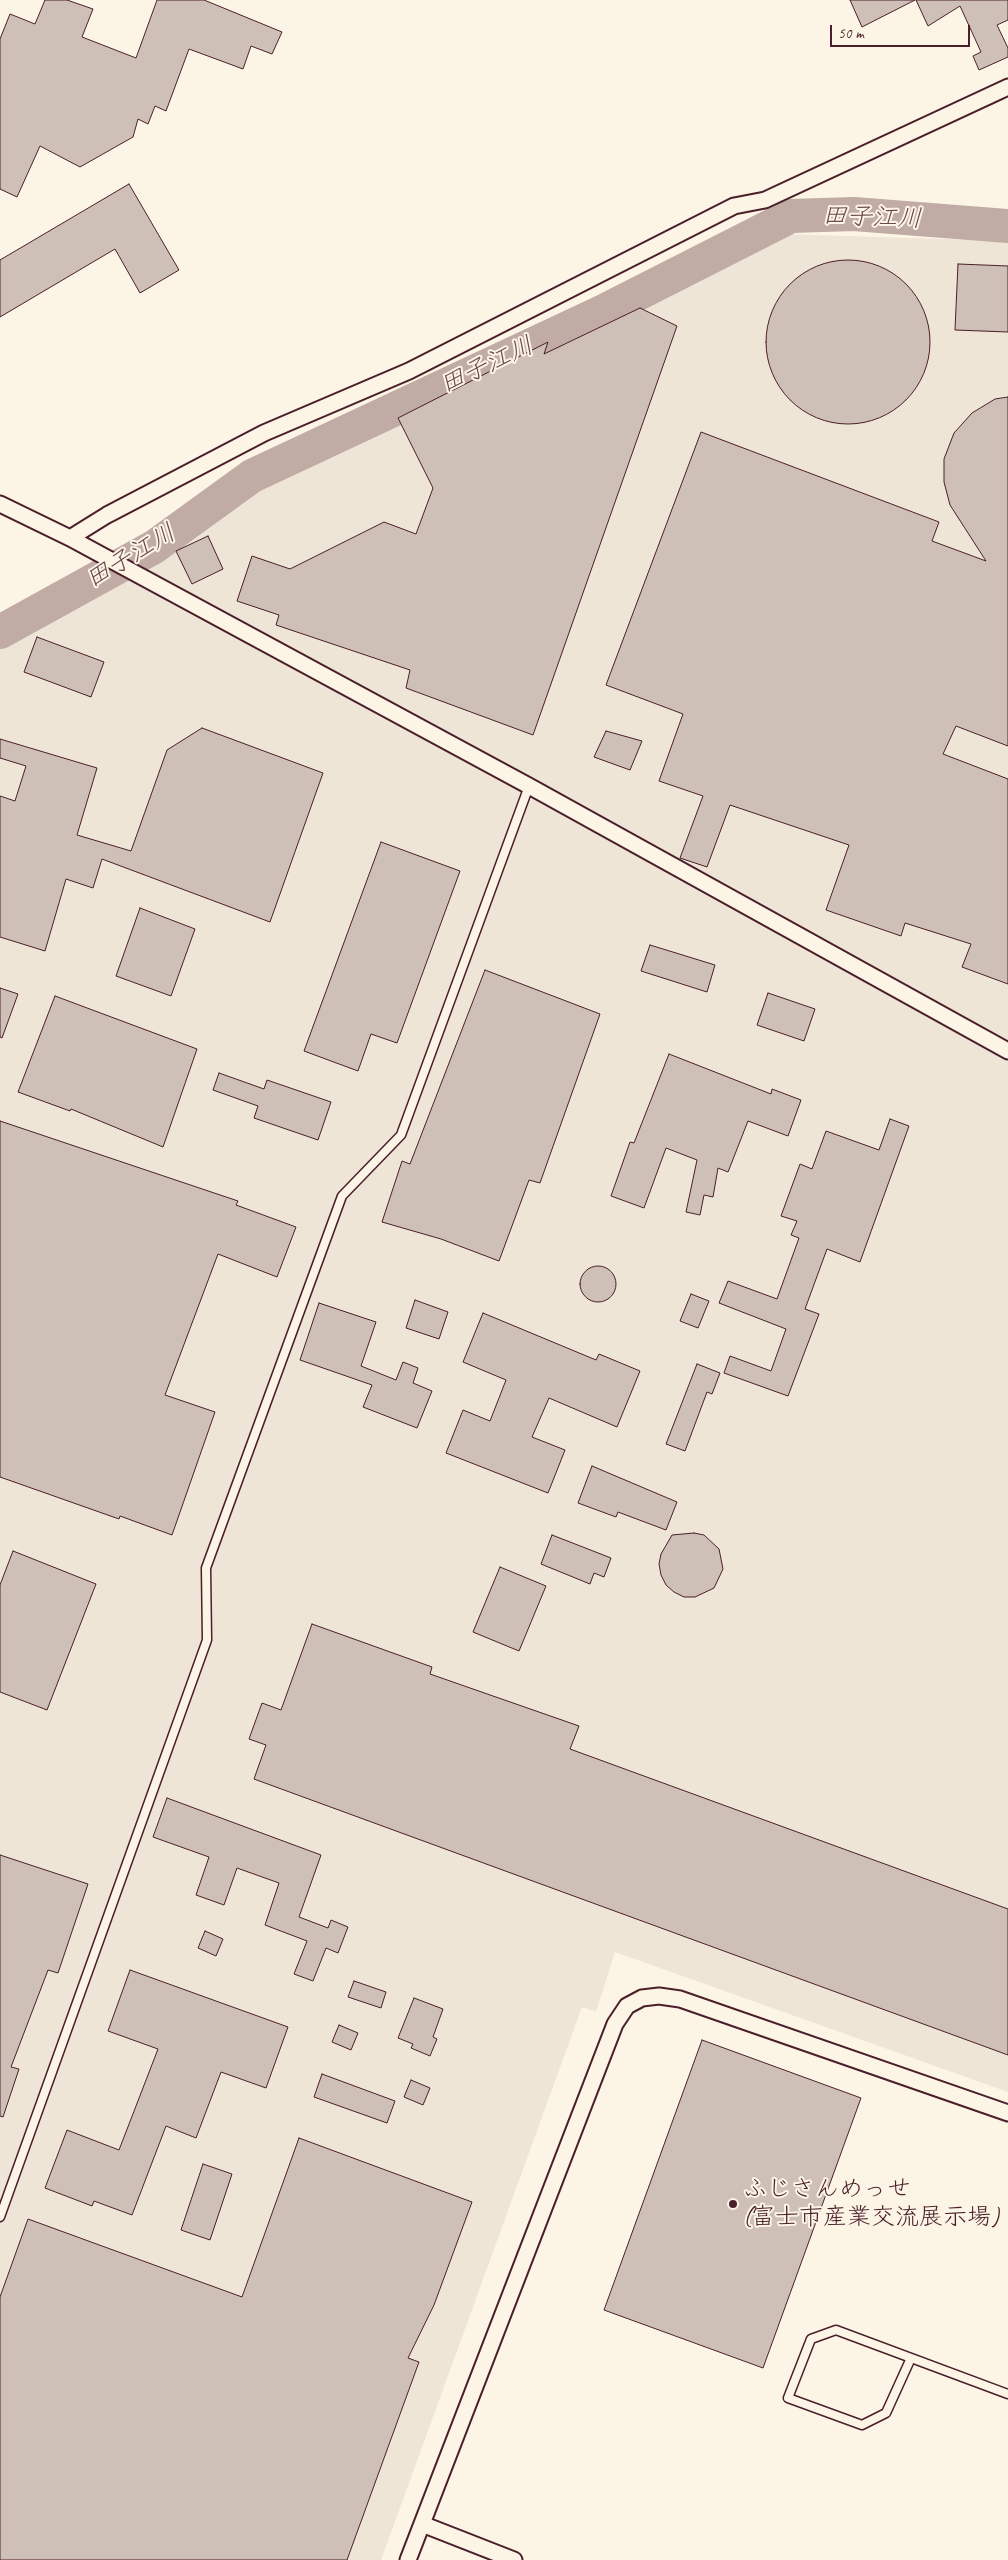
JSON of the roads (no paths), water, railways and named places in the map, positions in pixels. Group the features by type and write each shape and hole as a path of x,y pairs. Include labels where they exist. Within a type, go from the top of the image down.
{"street":[{"path":"70,538 107,515 264,433 409,371 734,206 764,200 1008,87"},
{"path":"0,504 70,538 529,786 1008,1052"},
{"path":"408,2560 615,2024 627,2006 642,1998 659,1996 680,1999 1008,2113"},
{"path":"422,2524 514,2560"}],"lane":[{"path":"0,2217 207,1640 206,1568 342,1196 401,1135 529,786"},
{"path":"911,2358 886,2414 862,2425 788,2398 811,2339 836,2330 1008,2394"}],"waterway":[{"name":"田子江川","path":"0,632 154,547 252,476 602,312 791,216 854,214 1008,226"}],"place":[{"name":"ふじさんめっせ (富士市産業交流展示場)","path":"733,2204"}]}
